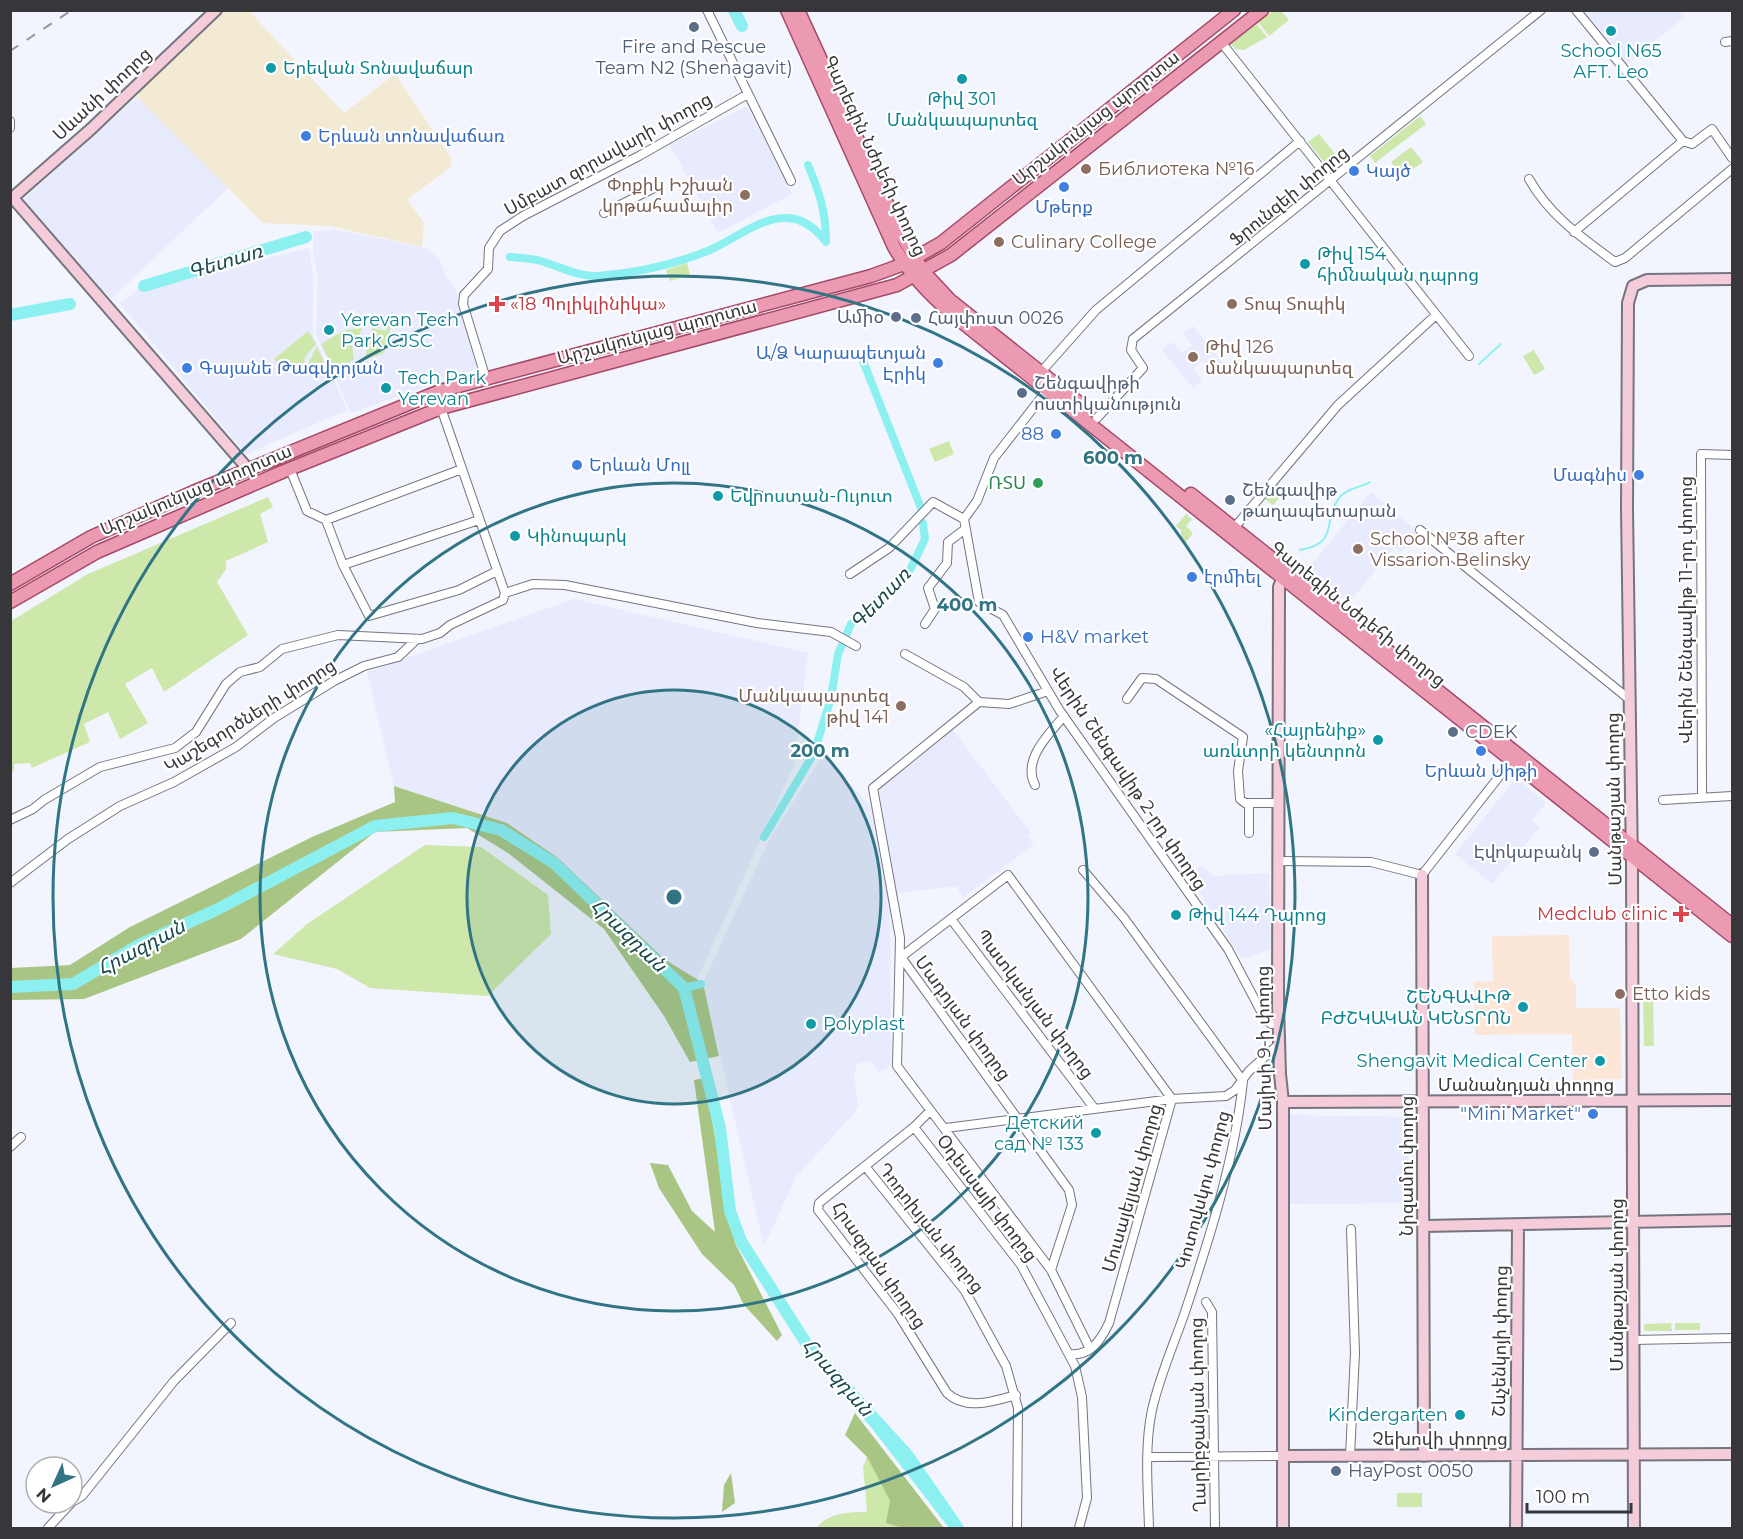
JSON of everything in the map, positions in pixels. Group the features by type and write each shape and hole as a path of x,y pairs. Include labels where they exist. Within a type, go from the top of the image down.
{"main road":[{"name":"Գարեգին Նժդեհի փողոց","path":"787,10 909,261 955,317 1284,572 1631,850 1732,936"},
{"name":"Գարեգին Նժդեհի փողոց","path":"798,10 909,261"},
{"name":"Արշակունյաց պողոտա","path":"10,584 84,541 248,469 440,391 871,276 909,261 941,243 1234,10"},
{"name":"Արշակունյաց պողոտա","path":"10,602 97,552 328,453 441,408 866,294 918,274 951,255 1262,10"},
{"path":"1094,122 1093,134 1105,134"},
{"path":"1075,137 1085,141 1084,150"},
{"name":"Գարեգին Նժդեհի փողոց","path":"918,274 1234,528 1512,760 1732,925"},
{"path":"706,320 710,336"},
{"path":"353,427 351,436 359,441"},
{"path":"323,439 333,444 328,453"}],"street":[{"name":"Սևանի փողոց","path":"12,199 216,10"},
{"path":"707,10 791,181"},
{"name":"Ֆրունզեի փողոց","path":"1098,418 1143,369 1131,350 1133,339 1541,10"},
{"path":"1576,10 1683,141 1692,144 1712,129 1732,158"},
{"path":"1221,42 1469,356"},
{"name":"Սմբատ զորավարի փողոց","path":"486,379 463,304 464,295 488,269 489,248 500,231 523,216 639,156 748,94"},
{"path":"10,121 10,128"},
{"path":"1041,372 1096,310 1300,141"},
{"path":"1574,232 1683,141"},
{"path":"1529,179 1549,209 1574,232 1615,262 1732,170"},
{"path":"604,213 657,186"},
{"path":"12,199 248,469"},
{"name":"Մանթաշյան փողոց","path":"1634,1528 1631,850 1626,400 1628,303 1633,286 1647,280 1732,279"},
{"path":"1234,528 1338,405 1436,315"},
{"path":"850,574 889,548 933,502 964,519 977,501 994,458 1048,389"},
{"path":"441,408 505,593 533,584 565,585 757,623 831,632 856,646"},
{"name":"Վերին Շենգավիթ 11-րդ փողոց","path":"1702,797 1701,454 1732,455"},
{"path":"290,469 307,511 326,520 343,565 369,616 459,590 497,571"},
{"path":"326,520 462,469"},
{"name":"Վերին Շենգավիթ 2-րդ փողոց","path":"964,519 964,530 979,602 1003,615 1064,716 1228,949 1264,1017 1271,1024 1279,1023"},
{"path":"343,565 480,520"},
{"path":"925,624 935,609 928,588 947,563 948,542 964,530"},
{"path":"1420,530 1629,699"},
{"name":"Մայիսի 9-ի փողոց","path":"1283,1528 1283,1102 1279,1044 1278,861 1279,587 1284,572"},
{"name":"Կաշեգործների փողոց","path":"10,820 33,809 100,767 164,753 180,744 196,732 226,684 240,672 260,667 282,649 338,635 417,639 440,633 450,625 493,606 503,600 505,593"},
{"name":"Կաշեգործների փողոց","path":"10,883 68,839 120,806 174,782 236,747 282,713 334,681 364,666 398,657 417,639"},
{"path":"905,654 964,687 979,702 1009,704 1048,691"},
{"path":"1127,699 1142,678 1156,679 1243,737 1239,771 1240,798 1249,803 1279,803"},
{"name":"Մադոյան փողոց","path":"979,702 873,788 900,938 901,957 1069,1190 1073,1200 1052,1270"},
{"path":"1035,785 1029,774 1030,764 1064,716"},
{"path":"1278,861 1371,862 1422,875 1512,760"},
{"path":"1663,800 1732,796"},
{"path":"1249,803 1249,833"},
{"path":"1083,870 1124,918 1243,1081"},
{"name":"Նիզամու փողոց","path":"1422,875 1424,1456"},
{"name":"Մուսայելյան փողոց","path":"951,919 1004,876 1012,877 1172,1099 1109,1323 1090,1350"},
{"path":"901,957 951,919"},
{"name":"Պատկանյան փողոց","path":"951,919 1094,1108"},
{"name":"Օդեսսայի փողոց","path":"901,957 897,1066 1052,1270 1090,1350"},
{"path":"945,1128 1172,1099 1193,1100 1226,1096 1231,1094 1279,1044"},
{"name":"Կոտովսկու փողոց","path":"1149,1528 1149,1457 1153,1409 1192,1290 1229,1160 1241,1107 1243,1081"},
{"name":"Մանանդյան փողոց","path":"1283,1102 1732,1100"},
{"name":"Դոդոխյան փողոց","path":"930,1111 914,1127 864,1166 965,1291 1006,1366 1018,1396 1017,1528"},
{"name":"Օդեսսայի փողոց","path":"914,1127 1021,1264 1069,1354 1082,1397 1087,1498 1079,1528"},
{"path":"10,1147 21,1137"},
{"name":"Հրազդան փողոց","path":"864,1166 821,1201 818,1210 898,1314 946,1394 954,1399 975,1403 1018,1396"},
{"path":"1424,1226 1732,1220"},
{"name":"Շևչենկոյի փողոց","path":"1515,1528 1518,1225"},
{"path":"1350,1456 1355,1353 1351,1229"},
{"name":"Ղարիբջանյան փողոց","path":"1206,1302 1212,1312 1215,1528"},
{"path":"84,1494 174,1381 231,1323"},
{"path":"1633,1340 1732,1338"},
{"path":"1069,1354 1081,1354 1090,1350"},
{"name":"Չեխովի փողոց","path":"1149,1457 1732,1454"},
{"path":"48,1528 60,1515"}],"shaded area":[{"name":"Երևան տոնավաճառ","path":"224,11 249,11 344,113 395,74 452,159 450,168 407,199 424,223 422,247 330,226 263,223 137,97 144,84"},
{"path":"1581,11 1680,11 1685,16 1626,65"},
{"path":"137,97 228,188 111,299 23,200"},
{"path":"747,106 792,194 718,233 670,145"},
{"name":"Tech Park Yerevan","path":"337,230 425,248 439,258 447,278 455,289 477,369 351,413 316,334 318,279 313,250 314,231"},
{"path":"309,248 313,278 313,335 347,410 246,454 120,304 151,278 212,272"},
{"name":"Թիվ 126 մանկապարտեզ","path":"1193,326 1224,364 1213,372 1203,360 1193,369 1202,381 1193,388 1162,350 1172,342 1182,353 1192,345 1183,333"},
{"name":"School №38 after Vissarion Belinsky","path":"1371,492 1418,532 1401,553 1394,547 1349,603 1307,570"},
{"path":"574,599 808,653 794,765 697,980 663,959 558,858 507,823 394,786 367,672"},
{"path":"953,730 1030,832 1027,835 1034,844 963,898 957,886 897,893 879,789"},
{"path":"824,754 871,807 890,909 891,1066 878,1072 871,1060 857,1064 854,1075 858,1105 854,1113 796,1177 764,1246 703,983 769,840"},
{"path":"1516,778 1546,803 1532,820 1540,827 1492,884 1455,854"},
{"path":"1201,865 1213,876 1269,873 1271,949 1242,959 1188,875"},
{"path":"1569,935 1570,978 1576,986 1576,1008 1620,1008 1622,1079 1573,1080 1572,1034 1475,1035 1474,982 1493,981 1492,936"},
{"path":"1290,1115 1409,1117 1408,1203 1286,1204"}],"green space":[{"path":"1273,11 1281,11 1289,20 1269,36 1258,22"},
{"path":"1257,24 1267,37 1244,50 1235,49 1231,44"},
{"path":"1420,116 1426,124 1375,163 1370,156"},
{"path":"1319,134 1335,154 1324,162 1308,142"},
{"path":"1411,147 1423,162 1402,177 1391,162"},
{"path":"687,263 690,275 670,281 666,270"},
{"path":"388,325 391,326 384,353 364,360 373,328 386,331"},
{"path":"362,328 356,349 345,330"},
{"path":"308,331 316,344 305,357 304,363 282,369 274,359"},
{"path":"343,331 352,346 354,360 334,370 321,344"},
{"path":"317,346 326,367 318,370 308,364"},
{"path":"1534,350 1545,369 1534,375 1523,356"},
{"path":"949,441 954,454 935,462 929,449"},
{"path":"1278,484 1286,491 1273,505 1265,499"},
{"path":"268,497 273,507 260,514 268,542 226,561 226,569 217,582 248,635 164,692 152,668 125,684 148,723 120,739 108,712 84,724 90,742 32,768 30,763 14,764 14,771 11,772 11,621 88,574"},
{"path":"1186,514 1192,519 1186,526 1193,533 1184,545 1181,542 1181,530 1176,526"},
{"path":"394,786 507,823 558,858 664,959 703,983 719,1056 690,1062 664,1016 604,929 508,853 467,828 375,832 241,939 84,999 11,1000 11,968 70,965 130,927 312,837 395,802"},
{"path":"425,845 481,847 548,895 551,934 488,996 370,988 337,969 273,954 307,924"},
{"path":"1643,998 1653,998 1654,1046 1644,1046"},
{"path":"704,1078 735,1243 782,1335 777,1341 744,1305 734,1285 702,1254 659,1188 650,1163 668,1165 692,1211 715,1232 694,1080"},
{"path":"1671,1323 1672,1331 1644,1331 1644,1324"},
{"path":"1675,1323 1700,1323 1700,1330 1675,1330"},
{"path":"855,1413 944,1528 904,1528 886,1523 890,1501 867,1457 845,1435"},
{"path":"867,1457 904,1528 817,1528 833,1516 867,1512 863,1467"},
{"path":"731,1473 735,1503 722,1512 724,1485"},
{"path":"1397,1493 1422,1493 1422,1507 1397,1507"}],"water":[{"path":"848,1381 912,1451 965,1528 949,1528 871,1427 838,1390"}],"waterway":[{"path":"734,10 742,26"},
{"path":"808,165 821,202 826,240"},
{"name":"Գետառ","path":"510,257 537,260 591,276 626,273 669,264 697,255 719,246 756,225 785,218 808,225 826,242"},
{"name":"Գետառ","path":"144,286 306,237"},
{"name":"Գետառ","path":"10,315 70,304"},
{"path":"1479,364 1501,344"},
{"name":"Գետառ","path":"863,361 921,508"},
{"path":"1300,550 1313,547 1326,536 1340,497 1347,491 1370,482"},
{"name":"Գետառ","path":"764,837 814,753 831,698 838,654 851,624 910,570 925,539 923,523"},
{"name":"Հրազդան","path":"10,987 73,984 139,945 216,910 375,826 453,818 501,830 554,863 684,988 720,1128 730,1211 741,1241 806,1343 854,1396"},
{"name":"Գետառ","path":"684,988 701,984"}],"railway":[{"path":"10,51 72,10"}],"place":[{"name":"Fire and Rescue Team N2 (Shenagavit)","path":"694,27"},
{"name":"School N65 AFT. Leo","path":"1611,31"},
{"name":"Երեվան Տոնավաճար","path":"271,68"},
{"name":"Թիվ 301 Մանկապարտեզ","path":"962,79"},
{"name":"Երևան տոնավաճառ","path":"306,136"},
{"name":"Библиотека №16","path":"1086,169"},
{"name":"Կայծ","path":"1354,171"},
{"name":"Մթերք","path":"1064,187"},
{"name":"Փոքիկ Իշխան կրթահամալիր","path":"745,195"},
{"name":"Culinary College","path":"999,242"},
{"name":"Թիվ 154 հիմնական դպրոց","path":"1305,264"},
{"name":"«18 Պոլիկլինիկա»","path":"497,304"},
{"name":"Տոպ Տոպիկ","path":"1232,304"},
{"name":"Ամիօ","path":"896,317"},
{"name":"Հայփոստ 0026","path":"916,318"},
{"name":"Yerevan Tech Park CJSC","path":"329,330"},
{"name":"Թիվ 126 մանկապարտեզ","path":"1193,357"},
{"name":"Ա/Ձ Կարապետյան Էրիկ","path":"938,363"},
{"name":"Գայանե Թագվորյան","path":"187,368"},
{"name":"Tech Park Yerevan","path":"386,388"},
{"name":"Շենգավիթի ոստիկանություն","path":"1022,393"},
{"name":"88","path":"1056,434"},
{"name":"Երևան Մոլլ","path":"577,465"},
{"name":"Մագնիս","path":"1639,475"},
{"name":"ՌՏՍ","path":"1038,483"},
{"name":"Եվրոստան-Ույուտ","path":"718,496"},
{"name":"Շենգավիթ թաղապետարան","path":"1230,500"},
{"name":"Կինոպարկ","path":"515,536"},
{"name":"School №38 after Vissarion Belinsky","path":"1358,549"},
{"name":"էրմիել","path":"1192,577"},
{"name":"H&V market","path":"1028,637"},
{"name":"Մանկապարտեզ թիվ 141","path":"901,706"},
{"name":"CDEK","path":"1453,732"},
{"name":"«Հայրենիք» առևտրի կենտրոն","path":"1378,740"},
{"name":"Երևան Սիթի","path":"1481,751"},
{"name":"Էվոկաբանկ","path":"1594,852"},
{"name":"Medclub clinic","path":"1681,914"},
{"name":"Թիվ 144 Դպրոց","path":"1176,915"},
{"name":"Etto kids","path":"1620,994"},
{"name":"ՇԵՆԳԱՎԻԹ ԲԺՇԿԱԿԱՆ ԿԵՆՏՐՈՆ","path":"1523,1007"},
{"name":"Polyplast","path":"811,1024"},
{"name":"Shengavit Medical Center","path":"1600,1061"},
{"name":"\"Mini Market\"","path":"1593,1114"},
{"name":"Детский сад № 133","path":"1096,1133"},
{"name":"Kindergarten","path":"1460,1415"},
{"name":"HayPost 0050","path":"1336,1471"}]}
